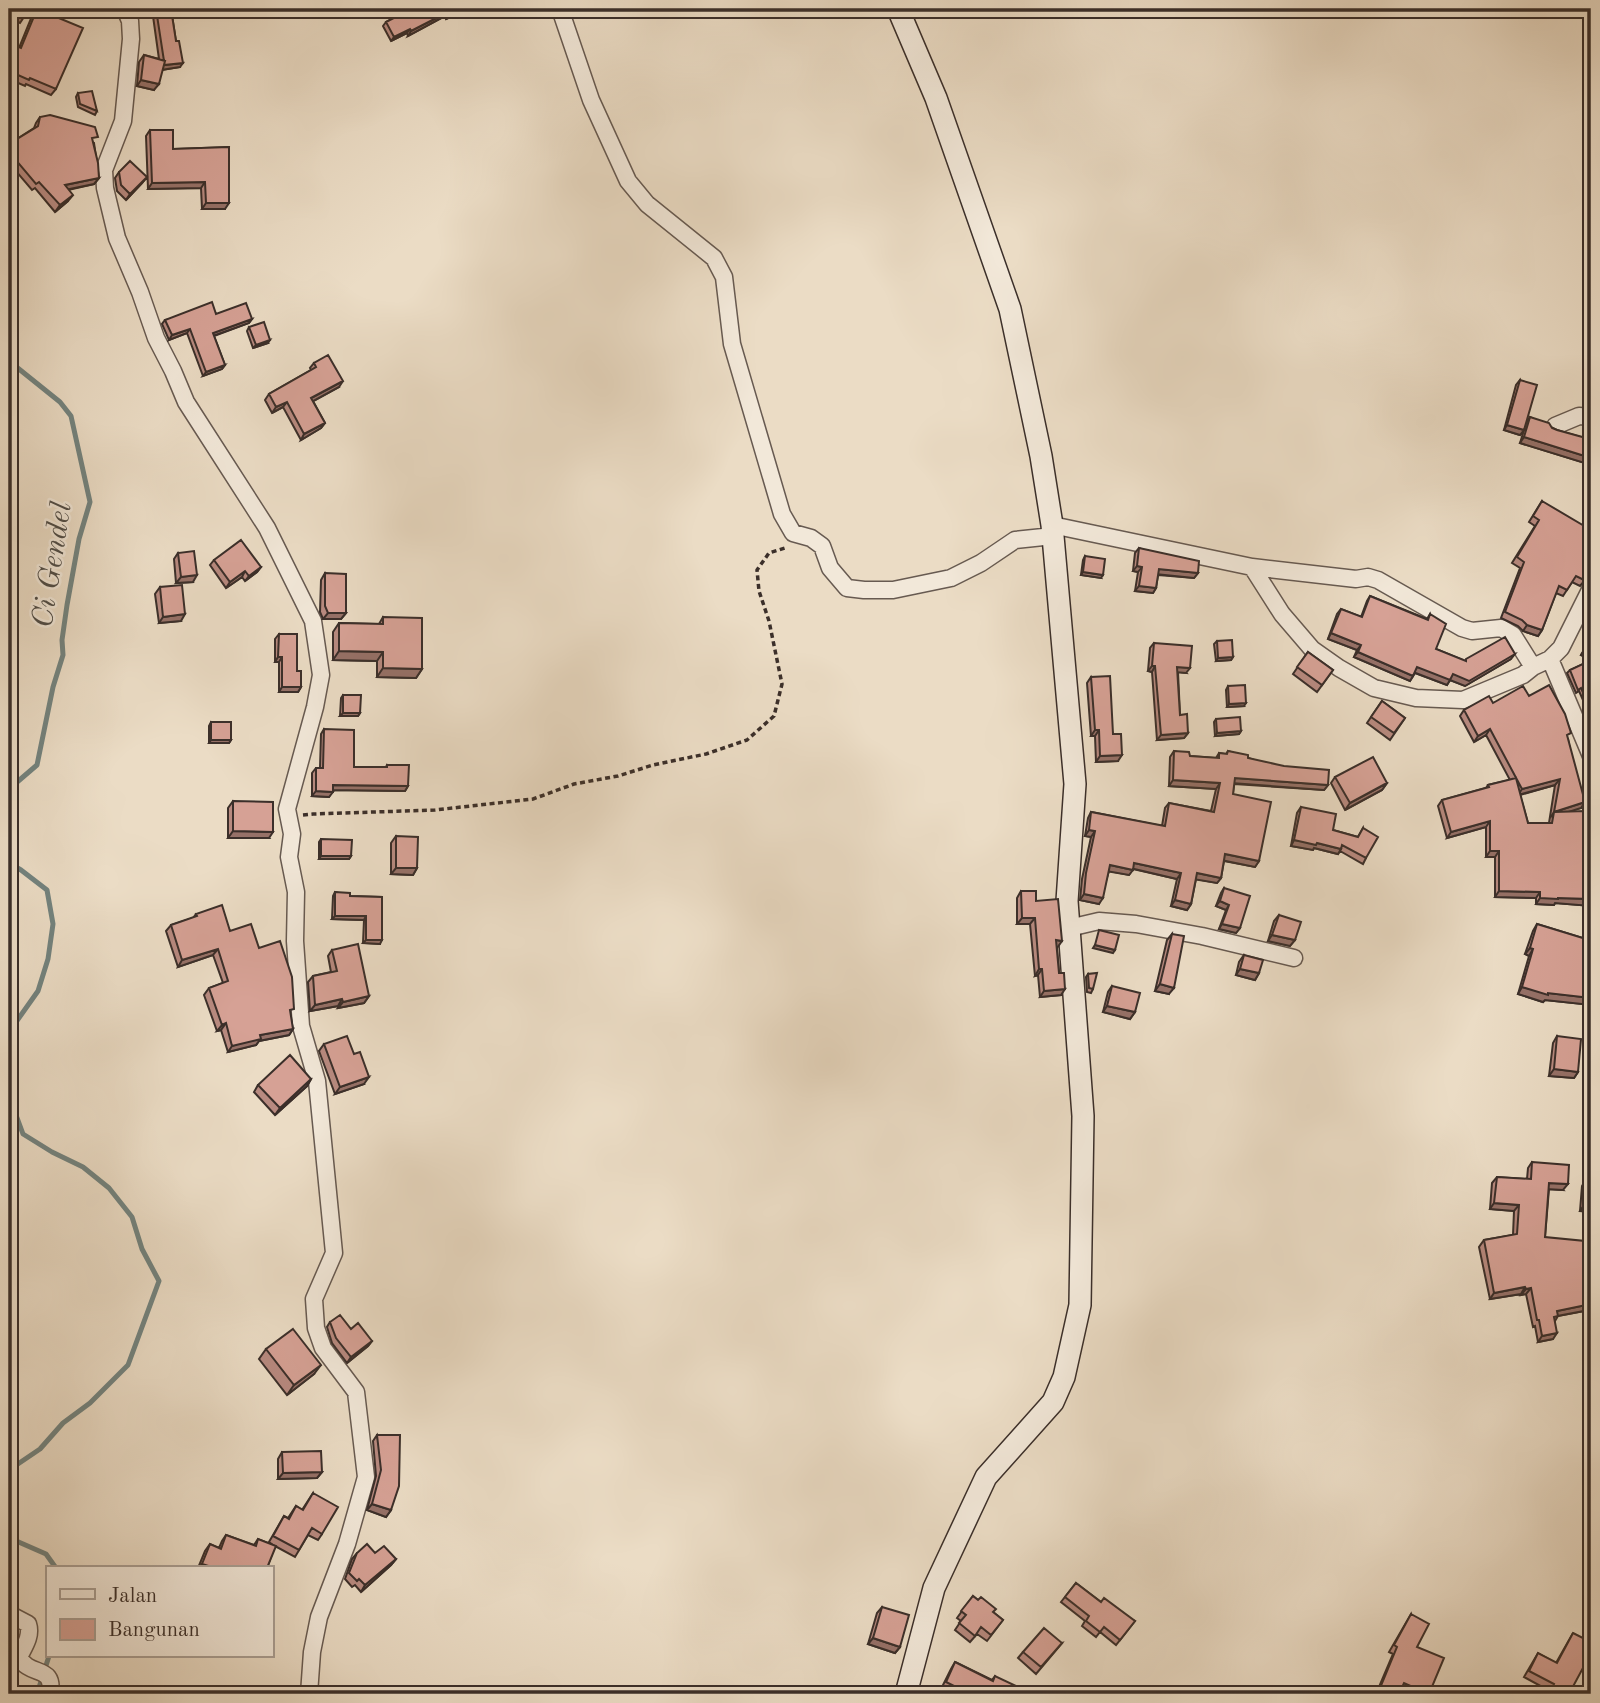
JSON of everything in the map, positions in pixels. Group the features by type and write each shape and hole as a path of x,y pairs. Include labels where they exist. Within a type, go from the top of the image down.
{"street":[{"path":"125,9 130,21 131,39 123,121 104,170 105,188 117,238 156,338 186,402 267,528 313,621 321,675 316,707 287,809 292,834 289,857 296,892 295,941 301,1026 317,1081 334,1252 314,1299 316,1328 323,1348 356,1392 366,1477 347,1544 319,1617 312,1652 309,1694"},
{"path":"561,9 591,100 628,181 647,204 713,258 724,277 732,344 782,514 793,533 811,538 822,547 830,568 847,588 893,590 951,578 981,563 1016,540 1052,530 1252,567 1356,579 1368,577 1378,580 1462,628 1472,631 1501,628 1513,635 1533,667"},
{"path":"898,9 936,98 1010,309 1041,456 1052,530 1075,784 1067,901 1083,1116 1080,1305 1064,1377 1053,1402 986,1477 934,1588 906,1694"},
{"path":"1555,426 1579,416 1591,417"},
{"path":"1252,567 1282,614 1312,649 1374,688 1416,698 1463,700 1523,675 1550,659 1561,648 1591,588"},
{"path":"1550,659 1591,756"},
{"path":"1069,928 1100,921 1136,924 1202,936 1294,958"},
{"path":"9,1614 28,1624 29,1637 19,1657 22,1662 51,1680 50,1694"}],"path":[{"path":"289,818 313,814 435,810 533,799 573,784 706,754 747,740 774,716 782,684 769,621 759,591 757,570 769,553 782,548 822,547"}],"building":[{"path":"9,9 27,9 24,17"},
{"path":"37,9 83,28 56,89 9,71 9,43 21,48"},
{"path":"156,9 171,9 183,63 164,65"},
{"path":"411,9 462,9 449,15 448,12 394,37 386,22"},
{"path":"144,55 165,61 159,84 141,80"},
{"path":"92,91 97,111 80,104 78,93"},
{"path":"50,115 95,127 98,137 92,138 99,178 65,185 73,195 60,205 39,182 36,184 9,152 9,144 38,126 40,117"},
{"path":"150,130 173,130 173,149 229,147 229,203 206,203 205,182 152,183"},
{"path":"130,161 147,177 130,194 121,185 119,172"},
{"path":"212,302 216,314 246,303 252,319 213,333 225,365 206,372 190,329 172,335 165,320"},
{"path":"264,322 270,340 256,345 249,327"},
{"path":"328,355 343,381 311,398 325,423 304,434 287,402 276,407 269,394 316,367 314,363"},
{"path":"1520,380 1537,385 1524,430 1507,425"},
{"path":"1530,417 1549,423 1557,430 1586,438 1591,421 1591,458 1524,437"},
{"path":"1542,501 1591,530 1591,573 1584,580 1576,576 1567,590 1559,586 1542,630 1505,612 1524,562 1517,557 1539,520 1533,516"},
{"path":"241,540 261,567 249,576 245,571 230,582 214,560"},
{"path":"1139,548 1199,561 1198,573 1159,569 1156,588 1139,586 1142,567 1137,566"},
{"path":"194,551 197,575 181,577 178,553"},
{"path":"1085,556 1105,559 1103,575 1083,572"},
{"path":"325,573 346,574 346,613 328,613 325,606"},
{"path":"182,585 185,614 163,617 160,587"},
{"path":"1370,596 1428,620 1430,614 1446,624 1436,649 1466,661 1505,637 1515,654 1469,681 1453,674 1450,680 1417,667 1413,676 1358,652 1361,645 1331,633 1341,609 1362,617"},
{"path":"383,617 422,618 422,669 383,668 383,652 339,651 339,623 383,624"},
{"path":"279,634 297,634 297,671 301,671 301,687 282,687 282,657 278,657"},
{"path":"1591,638 1591,651 1585,649"},
{"path":"1232,640 1233,657 1218,658 1217,641"},
{"path":"1154,643 1192,646 1190,668 1177,667 1180,715 1187,714 1188,733 1161,735 1155,666 1152,666"},
{"path":"1308,652 1333,670 1322,685 1297,667"},
{"path":"1587,662 1591,670 1591,710 1581,688 1578,690 1570,670"},
{"path":"1110,676 1113,734 1121,734 1122,755 1100,756 1091,677"},
{"path":"1245,685 1246,703 1229,704 1228,686"},
{"path":"1549,685 1565,714 1571,733 1567,735 1585,802 1554,812 1560,779 1522,789 1490,729 1478,736 1464,710 1489,696 1493,703 1523,686 1529,696"},
{"path":"343,695 361,695 360,713 343,713"},
{"path":"1382,701 1405,718 1394,733 1371,717"},
{"path":"1240,717 1241,731 1217,733 1216,719"},
{"path":"211,722 231,722 231,740 211,740"},
{"path":"324,729 354,730 354,767 409,765 408,786 333,785 333,792 316,791 316,768 323,768"},
{"path":"1174,751 1189,752 1190,756 1219,758 1219,753 1227,754 1228,751 1284,766 1329,770 1328,785 1235,778 1233,794 1271,802 1259,861 1225,854 1221,878 1197,873 1191,904 1175,900 1181,873 1134,863 1133,870 1110,865 1103,898 1084,894 1095,831 1089,830 1091,812 1165,826 1169,803 1214,812 1220,783 1173,780"},
{"path":"1373,757 1387,783 1350,803 1335,777"},
{"path":"1516,778 1528,823 1552,823 1554,812 1586,811 1584,819 1591,819 1591,899 1540,898 1540,892 1499,891 1499,851 1490,851 1490,821 1451,832 1442,800"},
{"path":"233,801 273,802 273,832 233,831"},
{"path":"1301,807 1336,814 1333,830 1358,837 1363,828 1378,837 1366,858 1342,845 1341,849 1294,840"},
{"path":"396,836 418,837 417,868 396,868"},
{"path":"321,839 352,840 351,856 321,856"},
{"path":"1224,888 1250,896 1240,928 1222,924 1229,905 1220,901"},
{"path":"1021,891 1036,891 1036,901 1058,899 1062,941 1056,940 1059,973 1064,973 1065,989 1044,991 1042,969 1039,969 1035,918 1022,918"},
{"path":"335,892 350,893 350,896 382,897 382,940 366,940 366,916 335,916"},
{"path":"222,905 230,931 251,924 259,948 280,941 292,977 294,1009 290,1010 293,1029 260,1035 261,1039 232,1046 226,1023 222,1025 209,988 228,981 218,949 182,960 171,925"},
{"path":"1279,915 1301,922 1295,940 1272,935"},
{"path":"1537,924 1589,940 1591,924 1591,998 1548,995 1522,987"},
{"path":"1099,930 1119,935 1115,950 1095,945"},
{"path":"1172,934 1184,936 1174,988 1160,984"},
{"path":"358,944 369,996 315,1005 313,976 337,971 332,950"},
{"path":"1244,955 1263,960 1259,973 1240,969"},
{"path":"1097,973 1093,989 1089,988 1088,974"},
{"path":"1112,986 1140,993 1135,1012 1107,1006"},
{"path":"347,1036 354,1054 360,1052 369,1077 340,1087 324,1044"},
{"path":"1557,1036 1581,1039 1578,1072 1554,1069"},
{"path":"290,1055 311,1079 280,1108 258,1085"},
{"path":"1532,1162 1569,1165 1568,1184 1549,1183 1545,1237 1585,1241 1584,1253 1591,1292 1591,1304 1557,1311 1558,1316 1554,1317 1557,1333 1542,1336 1531,1288 1494,1293 1484,1240 1517,1234 1519,1205 1494,1203 1497,1177 1531,1179"},
{"path":"1586,1179 1591,1179 1591,1205 1584,1205"},
{"path":"340,1315 351,1329 358,1323 372,1341 351,1357 336,1338 330,1322"},
{"path":"293,1329 321,1365 294,1385 266,1349"},
{"path":"377,1435 400,1435 399,1486 391,1510 372,1504 381,1470"},
{"path":"321,1451 322,1472 283,1473 282,1452"},
{"path":"313,1493 338,1507 322,1534 312,1528 299,1550 273,1536 284,1516 289,1519 296,1506 303,1510"},
{"path":"226,1535 256,1546 258,1539 276,1546 268,1566 202,1564 210,1544 221,1549"},
{"path":"367,1544 375,1553 384,1546 396,1559 365,1585 349,1573 357,1553"},
{"path":"1076,1583 1101,1602 1104,1598 1135,1621 1120,1640 1104,1627 1100,1632 1086,1621 1089,1616 1065,1597"},
{"path":"973,1596 978,1600 981,1597 996,1609 993,1612 1003,1620 991,1635 981,1627 975,1636 959,1623 966,1615 961,1611"},
{"path":"882,1607 909,1615 900,1647 873,1638"},
{"path":"1411,1614 1429,1624 1417,1647 1444,1658 1429,1694 1404,1683 1399,1694 1380,1688 1397,1647 1394,1645"},
{"path":"1044,1628 1062,1643 1041,1667 1023,1652"},
{"path":"1573,1633 1591,1642 1591,1653 1569,1694 1549,1694 1554,1684 1529,1671 1538,1653 1557,1663"},
{"path":"955,1662 993,1681 995,1676 1016,1686 1012,1694 970,1694 946,1682"}],"waterway":[{"name":"Ci Gendel","path":"9,361 60,402 71,416 90,502 79,539 67,605 62,640 63,655 53,687 37,765 9,789"},
{"name":"Ci Gendel","path":"9,863 47,890 53,924 48,959 38,991 9,1032"},
{"name":"Ci Gendel","path":"9,1096 23,1134 83,1167 109,1188 132,1217 142,1249 159,1281 128,1365 90,1403 63,1423 40,1449 9,1470"},
{"name":"Ci Gendel","path":"9,1536 46,1554 55,1566"},
{"name":"Ci Gendel","path":"37,1694 48,1658"}]}
